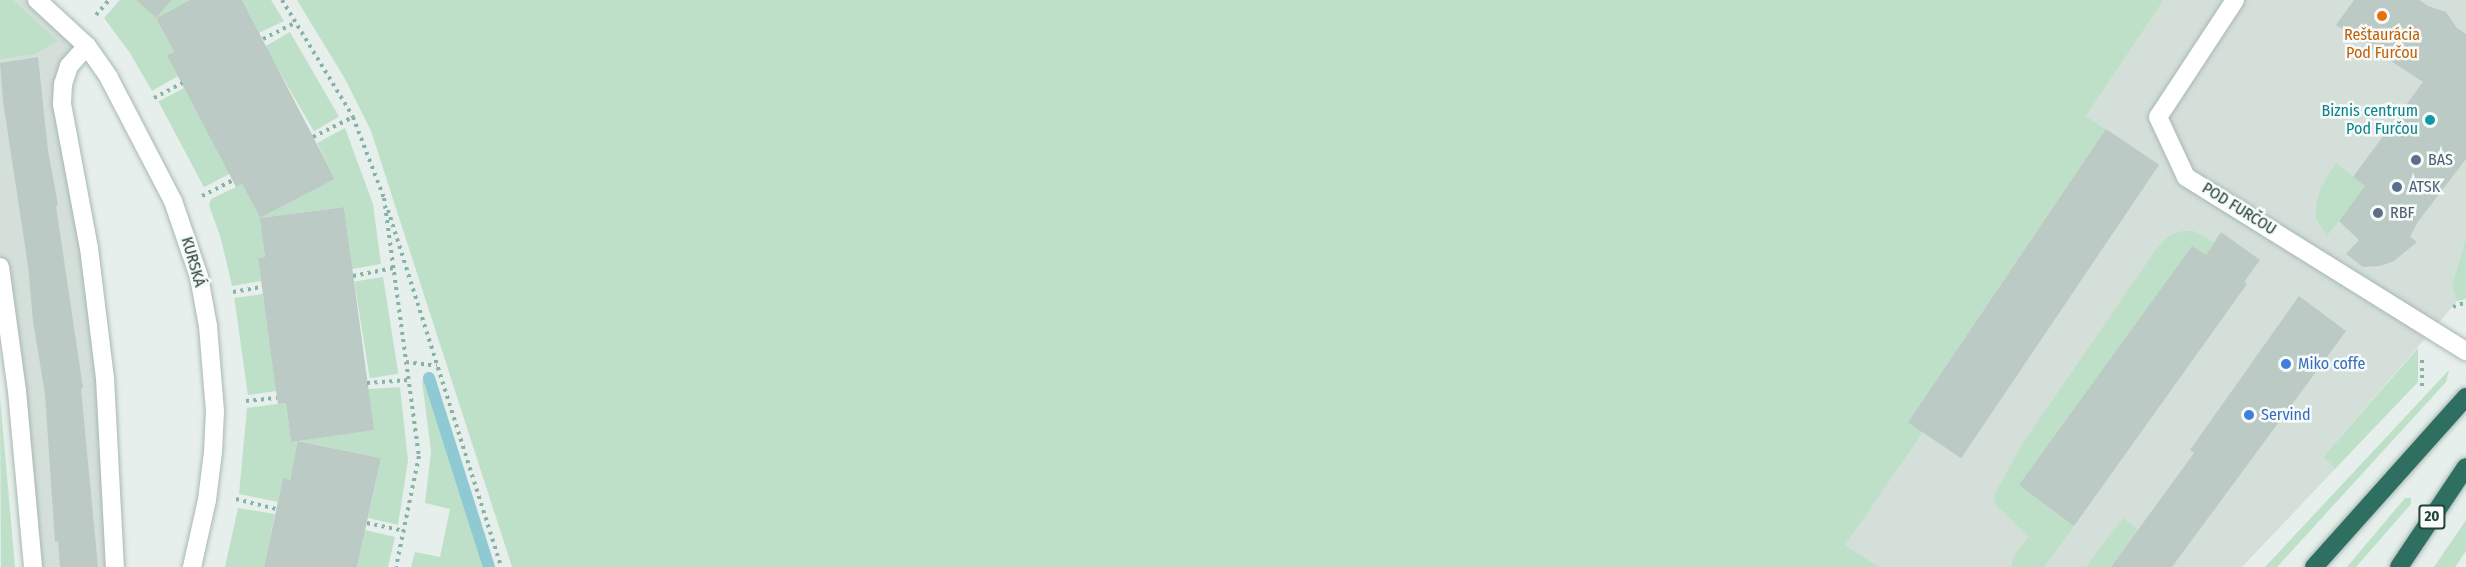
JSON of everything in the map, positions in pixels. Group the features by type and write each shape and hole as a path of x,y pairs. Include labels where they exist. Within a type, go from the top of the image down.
{"highway":[{"path":"2314,567 2466,397"},
{"name":"20","path":"2399,567 2466,467"}],"street":[{"name":"KURSKÁ","path":"37,0 87,46 115,87 153,160 189,242 199,277 208,326 214,411 207,500 192,567"},
{"name":"POD FURČOU","path":"2235,0 2158,117 2186,177 2466,351"},
{"path":"87,46 69,66 63,84 62,104 88,248 105,378 115,567"},
{"path":"0,267 17,391 33,567"}],"path":[{"path":"93,18 109,0"},
{"path":"282,0 353,117 384,198 501,567"},
{"path":"262,39 296,22"},
{"path":"150,100 182,83"},
{"path":"313,137 353,117"},
{"path":"199,198 232,180"},
{"path":"384,198 419,456 396,567"},
{"path":"353,276 393,268"},
{"path":"226,293 262,287"},
{"path":"406,362 437,366"},
{"path":"367,383 408,380"},
{"path":"239,402 277,398"},
{"path":"232,498 276,509"},
{"path":"367,523 404,531"}],"shaded area":[{"path":"0,0 37,0 87,46 63,84 89,248 115,567 33,567 0,267"},
{"path":"2164,0 2466,0 2466,291 2323,457 2335,469 2242,567 1862,567 1825,544 2106,129 2086,116"}],"green space":[{"path":"0,0 13,0 58,41 35,54 0,59"},
{"path":"120,0 136,0 156,18 174,52 168,55 178,76 152,91 130,53 104,18"},
{"path":"172,0 190,0 156,18"},
{"path":"242,0 271,0 284,21 259,33"},
{"path":"297,0 2164,0 2086,116 2106,129 1923,432 1845,545 1879,567 512,567 371,131 345,79"},
{"path":"290,32 339,117 314,131 265,47"},
{"path":"184,88 230,174 204,187 158,102"},
{"path":"345,128 373,204 381,264 352,269 344,207 261,218 265,257 258,258 261,281 232,286 221,239 209,205 211,199 242,184 260,218 335,179 317,143"},
{"path":"2336,163 2365,186 2327,236 2316,219 2316,205 2321,187"},
{"path":"2182,231 2194,231 2214,242 2206,255 2192,246 2020,485 2074,526 2044,567 2012,567 2013,557 2029,537 1996,505 1994,495 2023,443 2157,248 2169,236"},
{"path":"2466,239 2466,299 2457,301 2452,286"},
{"path":"383,277 398,374 370,378 354,282"},
{"path":"263,294 277,391 248,395 234,298"},
{"path":"2418,348 2418,382 2335,469 2323,457"},
{"path":"2449,370 2446,382 2277,567 2265,567"},
{"path":"426,375 432,378 492,567 411,567 415,552 440,557 450,509 425,503 431,451 422,381"},
{"path":"400,387 408,461 398,525 368,518 381,458 299,441 290,480 283,479 278,502 239,494 247,408 286,403 291,442 298,441 368,389"},
{"path":"0,397 15,567 1,567"},
{"path":"2405,498 2411,498 2411,504 2356,567 2347,567"},
{"path":"238,508 275,514 264,567 225,567"},
{"path":"2123,518 2138,529 2111,567 2086,567"},
{"path":"2466,520 2466,551 2455,567 2434,567"},
{"path":"365,530 395,537 388,567 357,567"}],"building":[{"path":"136,0 172,0 156,18"},
{"path":"190,0 242,0 335,179 260,218 242,184 236,187 184,88 167,55 174,52 156,18"},
{"name":"Biznis centrum Pod Furčou","path":"2354,0 2419,0 2428,6 2446,12 2457,28 2466,34 2466,159 2417,223 2410,237 2417,242 2394,261 2380,266 2363,267 2346,254 2359,240 2339,221 2365,186 2353,177 2423,82 2336,25"},
{"path":"38,57 48,151 58,205 56,206 83,388 81,389 98,567 60,567 58,541 55,542 45,394 3,101 0,63"},
{"path":"2106,129 2159,165 1961,458 1908,422"},
{"path":"344,207 374,430 291,442 286,403 278,404 277,398 258,258 265,257 260,218"},
{"path":"2221,232 2260,260 2244,282 2247,284 2074,526 2019,485 2192,246 2206,255"},
{"path":"2299,296 2346,331 2172,567 2111,567 2194,453 2190,450"},
{"path":"298,441 381,458 357,567 264,567 283,478 290,480"}],"waterway":[{"path":"429,378 489,567"}],"place":[{"name":"Reštaurácia Pod Furčou","path":"2382,16"},
{"name":"Biznis centrum Pod Furčou","path":"2430,120"},
{"name":"BAS","path":"2416,160"},
{"name":"ATSK","path":"2397,187"},
{"name":"RBF","path":"2378,213"},
{"name":"Miko coffe","path":"2286,364"},
{"name":"Servind","path":"2249,415"}]}
